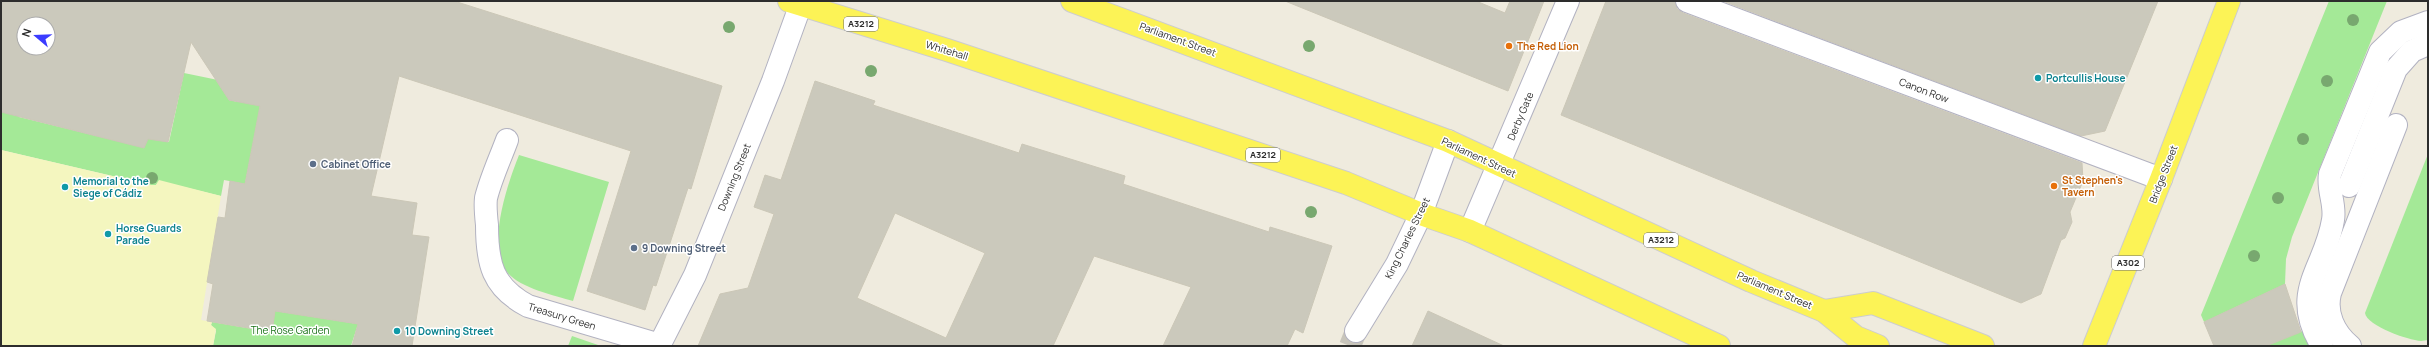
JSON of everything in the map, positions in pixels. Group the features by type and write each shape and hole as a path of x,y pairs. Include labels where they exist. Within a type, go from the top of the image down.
{"main road":[{"name":"Parliament Street","path":"1072,1 1127,20 1448,141 1499,166 1744,278 1824,311 1856,337 1878,346"},
{"name":"Bridge Street","path":"2094,346 2161,180 2229,1"},
{"name":"Whitehall","path":"797,2 1346,183 1421,214"},
{"name":"A3212","path":"1421,214 1470,231 1719,346"},
{"name":"Parliament Street","path":"1824,311 1873,303 1983,346"}],"street":[{"name":"Derby Gate","path":"1470,231 1568,1"},
{"name":"Canon Row","path":"1687,1 2161,180"},
{"name":"Downing Street","path":"660,346 695,275 773,81 797,2"},
{"path":"2322,346 2310,318 2308,302 2312,279 2333,224 2334,210 2329,185 2330,174 2380,52 2401,32 2428,22"},
{"path":"2349,186 2396,69 2412,51 2428,44"},
{"path":"2350,346 2337,332 2331,319 2328,305 2330,293 2396,125"},
{"name":"Treasury Green","path":"507,140 486,199 487,240 490,263 498,282 510,297 528,306 660,346"},
{"name":"King Charles Street","path":"1356,331 1397,264 1421,214 1448,141"}],"green space":[{"path":"2329,1 2387,1 2292,237 2286,259 2285,284 2204,322 2201,315"},
{"path":"184,73 218,80 218,83 229,100 238,102 263,92 245,184 224,180 221,196 159,181 156,185 151,185 1,150 1,101 19,117 142,147 148,137 169,142"},
{"path":"2428,154 2428,340 2421,341 2389,332 2373,323 2367,318 2365,313"},
{"path":"519,155 609,182 573,301 537,290 519,282 507,272 501,260 498,246 501,214"},
{"name":"The Rose Garden","path":"275,311 358,324 351,346 213,346 216,331 211,325 212,322 271,332"},
{"path":"2305,330 2309,346 2266,346"},
{"path":"572,336 598,345 600,346 568,346"}],"sand":[{"name":"Horse Guards Parade","path":"1,150 151,185 156,185 159,180 221,196 201,320 212,322 211,325 216,329 213,346 1,346"}],"building":[{"name":"Cabinet Office","path":"1,1 454,1 722,86 691,189 688,188 656,286 653,285 645,310 587,291 631,151 399,76 371,196 417,203 412,235 429,237 412,346 352,346 358,324 275,311 272,332 207,321 213,284 207,282 218,217 225,218 230,181 245,184 260,106 229,100 191,42 168,142 148,139 144,148 1,112"},
{"path":"1285,1 1476,1 1505,13 1510,1 1544,1 1508,91"},
{"path":"1606,1 1675,1 1677,9 1683,13 2082,163 2083,181 2070,212 2072,222 2065,238 2061,240 2041,294 2021,303 1561,115"},
{"name":"Portcullis House","path":"1723,1 2158,1 2105,131 2081,136"},
{"path":"815,81 875,101 873,105 1019,153 1022,144 1125,176 1123,184 1269,232 1270,227 1332,246 1303,333 1295,329 1287,346 1163,346 1191,287 1094,256 1053,346 698,346 720,294 748,288 774,214 754,207 765,175 781,180","holes":["895,213 985,253 946,338 857,298"]},
{"path":"2285,284 2301,332 2266,346 2214,346 2204,322"},
{"path":"1428,311 1504,346 1412,346"}],"tunnel":[{"path":"1350,346 1356,331"}],"place":[{"name":"The Red Lion","path":"1509,46"},
{"name":"Portcullis House","path":"2038,78"},
{"name":"Cabinet Office","path":"313,164"},
{"name":"St Stephen's Tavern","path":"2054,186"},
{"name":"Memorial to the Siege of Cádiz","path":"65,187"},
{"name":"Horse Guards Parade","path":"108,234"},
{"name":"9 Downing Street","path":"634,248"},
{"name":"10 Downing Street","path":"397,331"}]}
